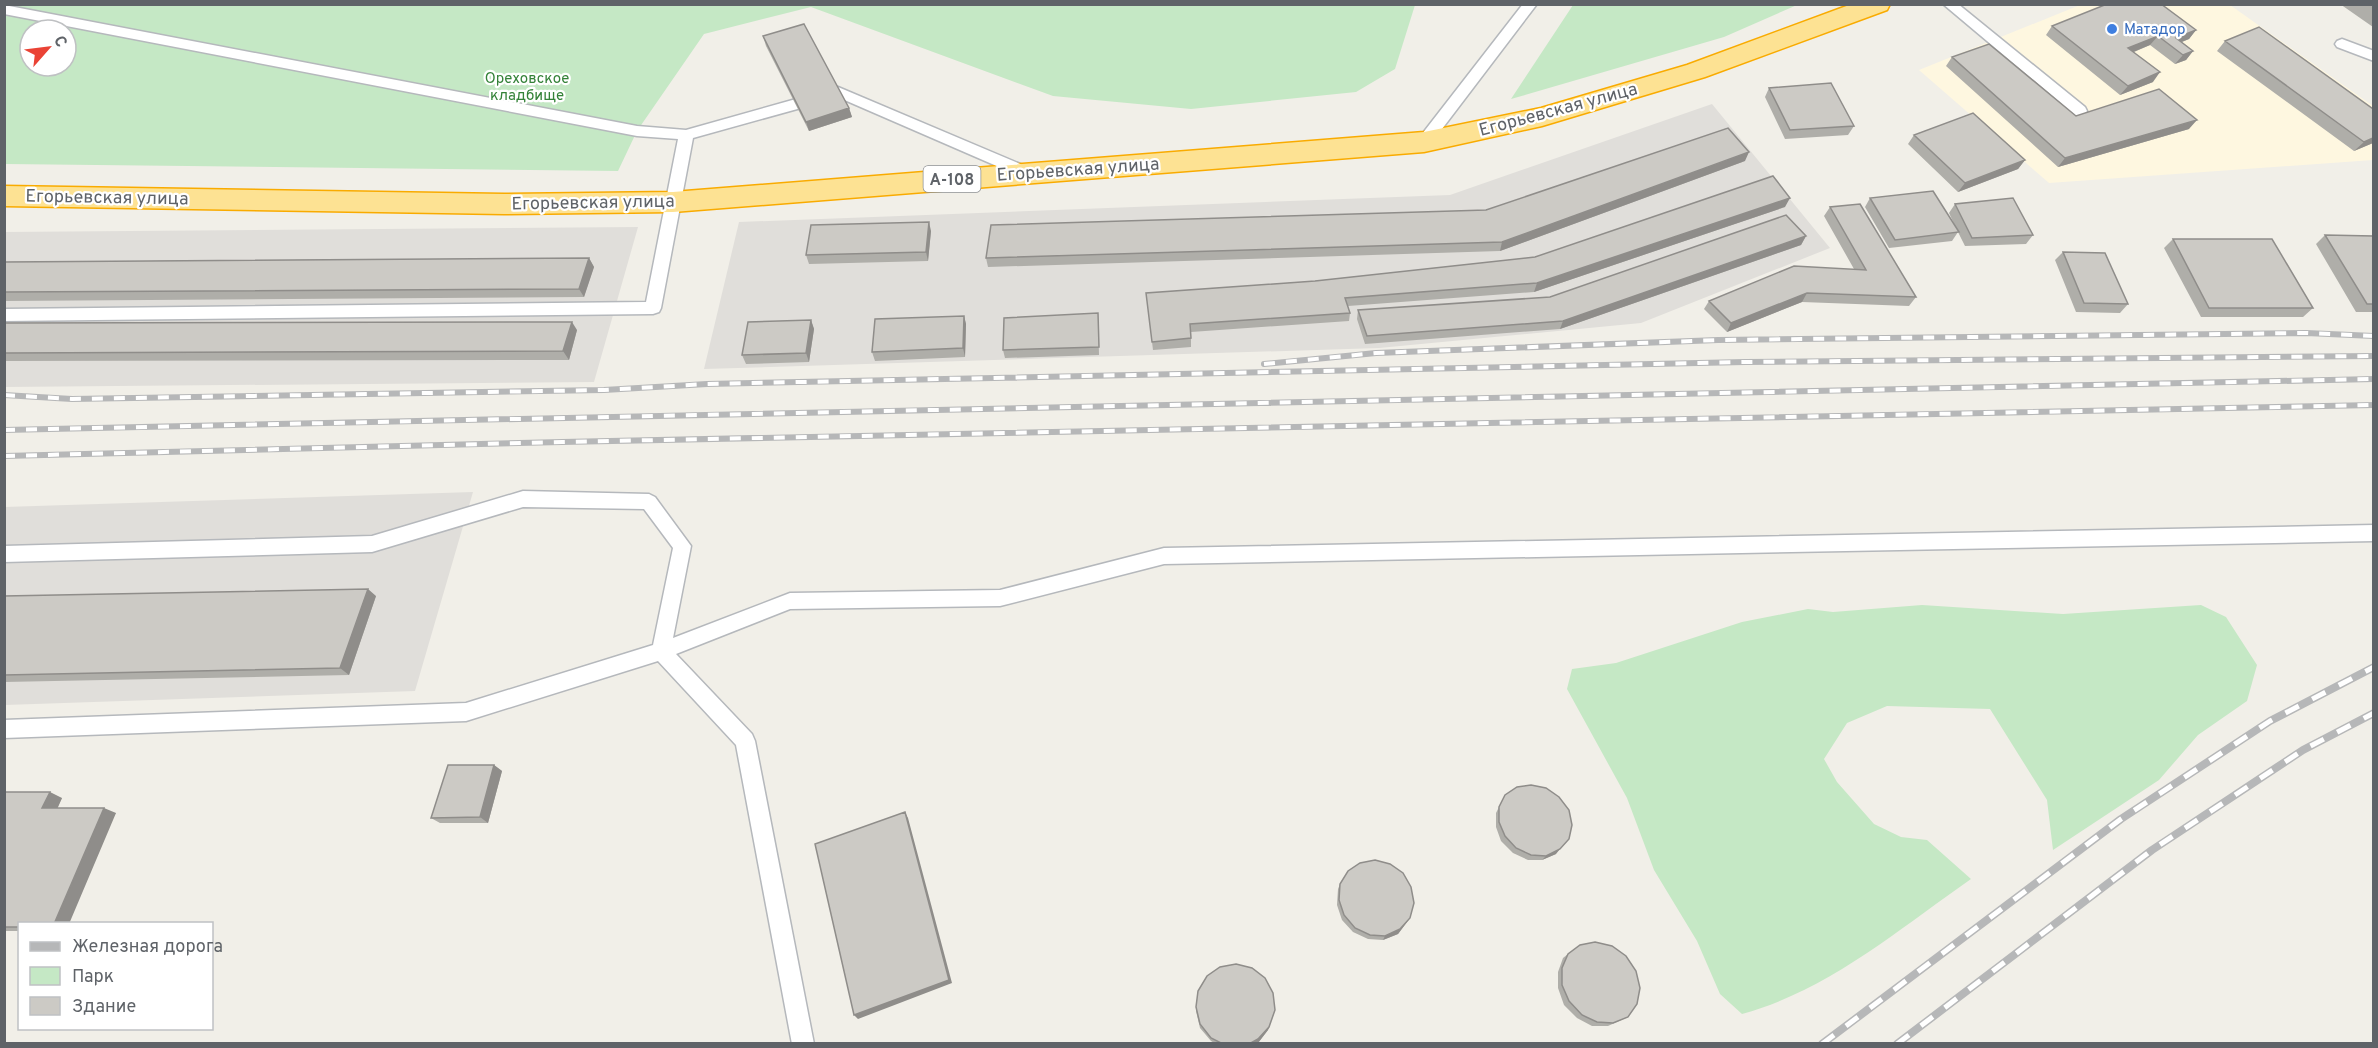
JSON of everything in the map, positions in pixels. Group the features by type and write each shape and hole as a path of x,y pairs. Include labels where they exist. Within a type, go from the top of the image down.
{"highway":[{"name":"Егорьевская улица","path":"4,196 504,204 673,202 1424,142 1542,117 1696,71 1878,4"}],"lane":[{"path":"1424,142 1531,4"},
{"path":"1949,4 2080,111"},
{"path":"4,9 637,131 686,135 796,104"},
{"path":"2342,44 2373,56"},
{"path":"838,92 1027,173"},
{"path":"4,315 653,308 686,135"},
{"path":"4,554 372,544 523,499 649,502 682,546 661,651"},
{"path":"4,729 466,712 661,651 790,601 1000,598 1164,556 2373,533"},
{"path":"661,651 745,741 803,1044"}],"shaded area":[{"path":"2080,5 2230,5 2373,106 2373,160 2049,183 1919,70"},
{"path":"1712,104 1830,248 1641,323 1379,348 704,369 739,222 1450,195"},
{"path":"638,227 594,382 5,387 4,232"},
{"path":"473,492 415,691 5,705 4,507"}],"green space":[{"name":"Ореховское кладбище","path":"5,5 1415,5 1395,69 1356,92 1191,109 1053,96 811,7 704,34 637,131 618,171 5,164"},
{"path":"1573,5 1797,5 1724,37 1511,99"},
{"path":"1922,605 2063,614 2201,605 2226,617 2257,665 2247,701 2198,735 2159,780 2053,850 2047,800 1990,709 1887,706 1847,723 1824,759 1837,782 1874,824 1901,837 1927,840 1971,879 1834,974 1804,990 1742,1014 1720,994 1697,941 1654,870 1627,798 1567,689 1572,669 1616,663 1742,622 1808,609 1833,612"}],"building":[{"path":"2107,4 2161,4 2196,30 2176,38 2193,51 2183,55 2158,36 2128,48 2160,72 2128,86 2052,26"},
{"path":"804,24 849,108 806,122 763,36"},
{"path":"2259,27 2373,109 2373,138 2364,142 2225,41"},
{"path":"1989,44 2076,116 2159,89 2197,120 2065,158 1952,57"},
{"path":"1831,83 1854,126 1790,130 1769,88"},
{"path":"1973,113 2025,160 1965,183 1914,135"},
{"path":"1728,128 1749,152 1502,242 986,258 991,225 1486,210"},
{"path":"1773,176 1790,198 1537,283 1345,298 1350,313 1190,324 1191,338 1152,342 1146,293 1315,281 1535,257"},
{"path":"1933,191 1959,232 1895,240 1870,198"},
{"path":"2013,198 2033,235 1972,238 1955,204"},
{"path":"1860,204 1916,297 1807,293 1731,323 1709,301 1794,266 1866,270 1830,207"},
{"path":"1786,215 1806,236 1563,321 1367,336 1358,310 1550,297"},
{"path":"929,222 926,252 806,255 811,225"},
{"path":"2325,235 2373,236 2373,304 2367,304"},
{"path":"2173,239 2272,239 2313,308 2209,308"},
{"path":"2063,252 2105,253 2128,304 2084,303"},
{"path":"589,258 579,289 4,292 4,262"},
{"path":"1098,313 1099,347 1003,350 1004,318"},
{"path":"964,316 963,348 872,352 875,319"},
{"path":"811,320 806,353 742,355 748,322"},
{"path":"572,322 563,351 4,353 4,323"},
{"path":"368,589 340,668 4,675 4,596"},
{"path":"448,765 494,765 480,817 431,818"},
{"path":"1531,785 1546,788 1559,797 1569,810 1572,825 1569,839 1560,849 1546,856 1531,855 1516,848 1505,836 1499,822 1499,807 1505,795 1517,787"},
{"path":"4,792 50,792 42,808 104,808 55,922 18,922 18,927 4,927"},
{"path":"905,812 949,980 854,1015 815,844"},
{"path":"1375,860 1390,864 1403,873 1411,887 1414,903 1410,918 1400,929 1385,936 1370,935 1355,928 1344,915 1339,900 1340,884 1348,871 1360,863"},
{"path":"1595,942 1612,946 1626,956 1636,971 1640,988 1637,1004 1628,1017 1613,1023 1597,1022 1582,1015 1569,1001 1562,985 1562,968 1568,954 1580,945"},
{"path":"1236,964 1252,968 1265,978 1273,993 1275,1010 1269,1027 1258,1039 1249,1044 1223,1044 1211,1038 1200,1024 1196,1007 1198,991 1207,976 1220,967"}],"railway":[{"path":"1264,364 1376,353 1718,340 2306,333 2374,336"},
{"path":"4,395 72,399 604,390 707,384 1745,362 2374,356"},
{"path":"4,430 2374,379"},
{"path":"4,456 562,442 2374,405"},
{"path":"1822,1044 2121,819 2270,721 2374,667"},
{"path":"1897,1044 2152,850 2303,750 2374,713"}],"place":[{"name":"Матадор","path":"2112,29"}]}
